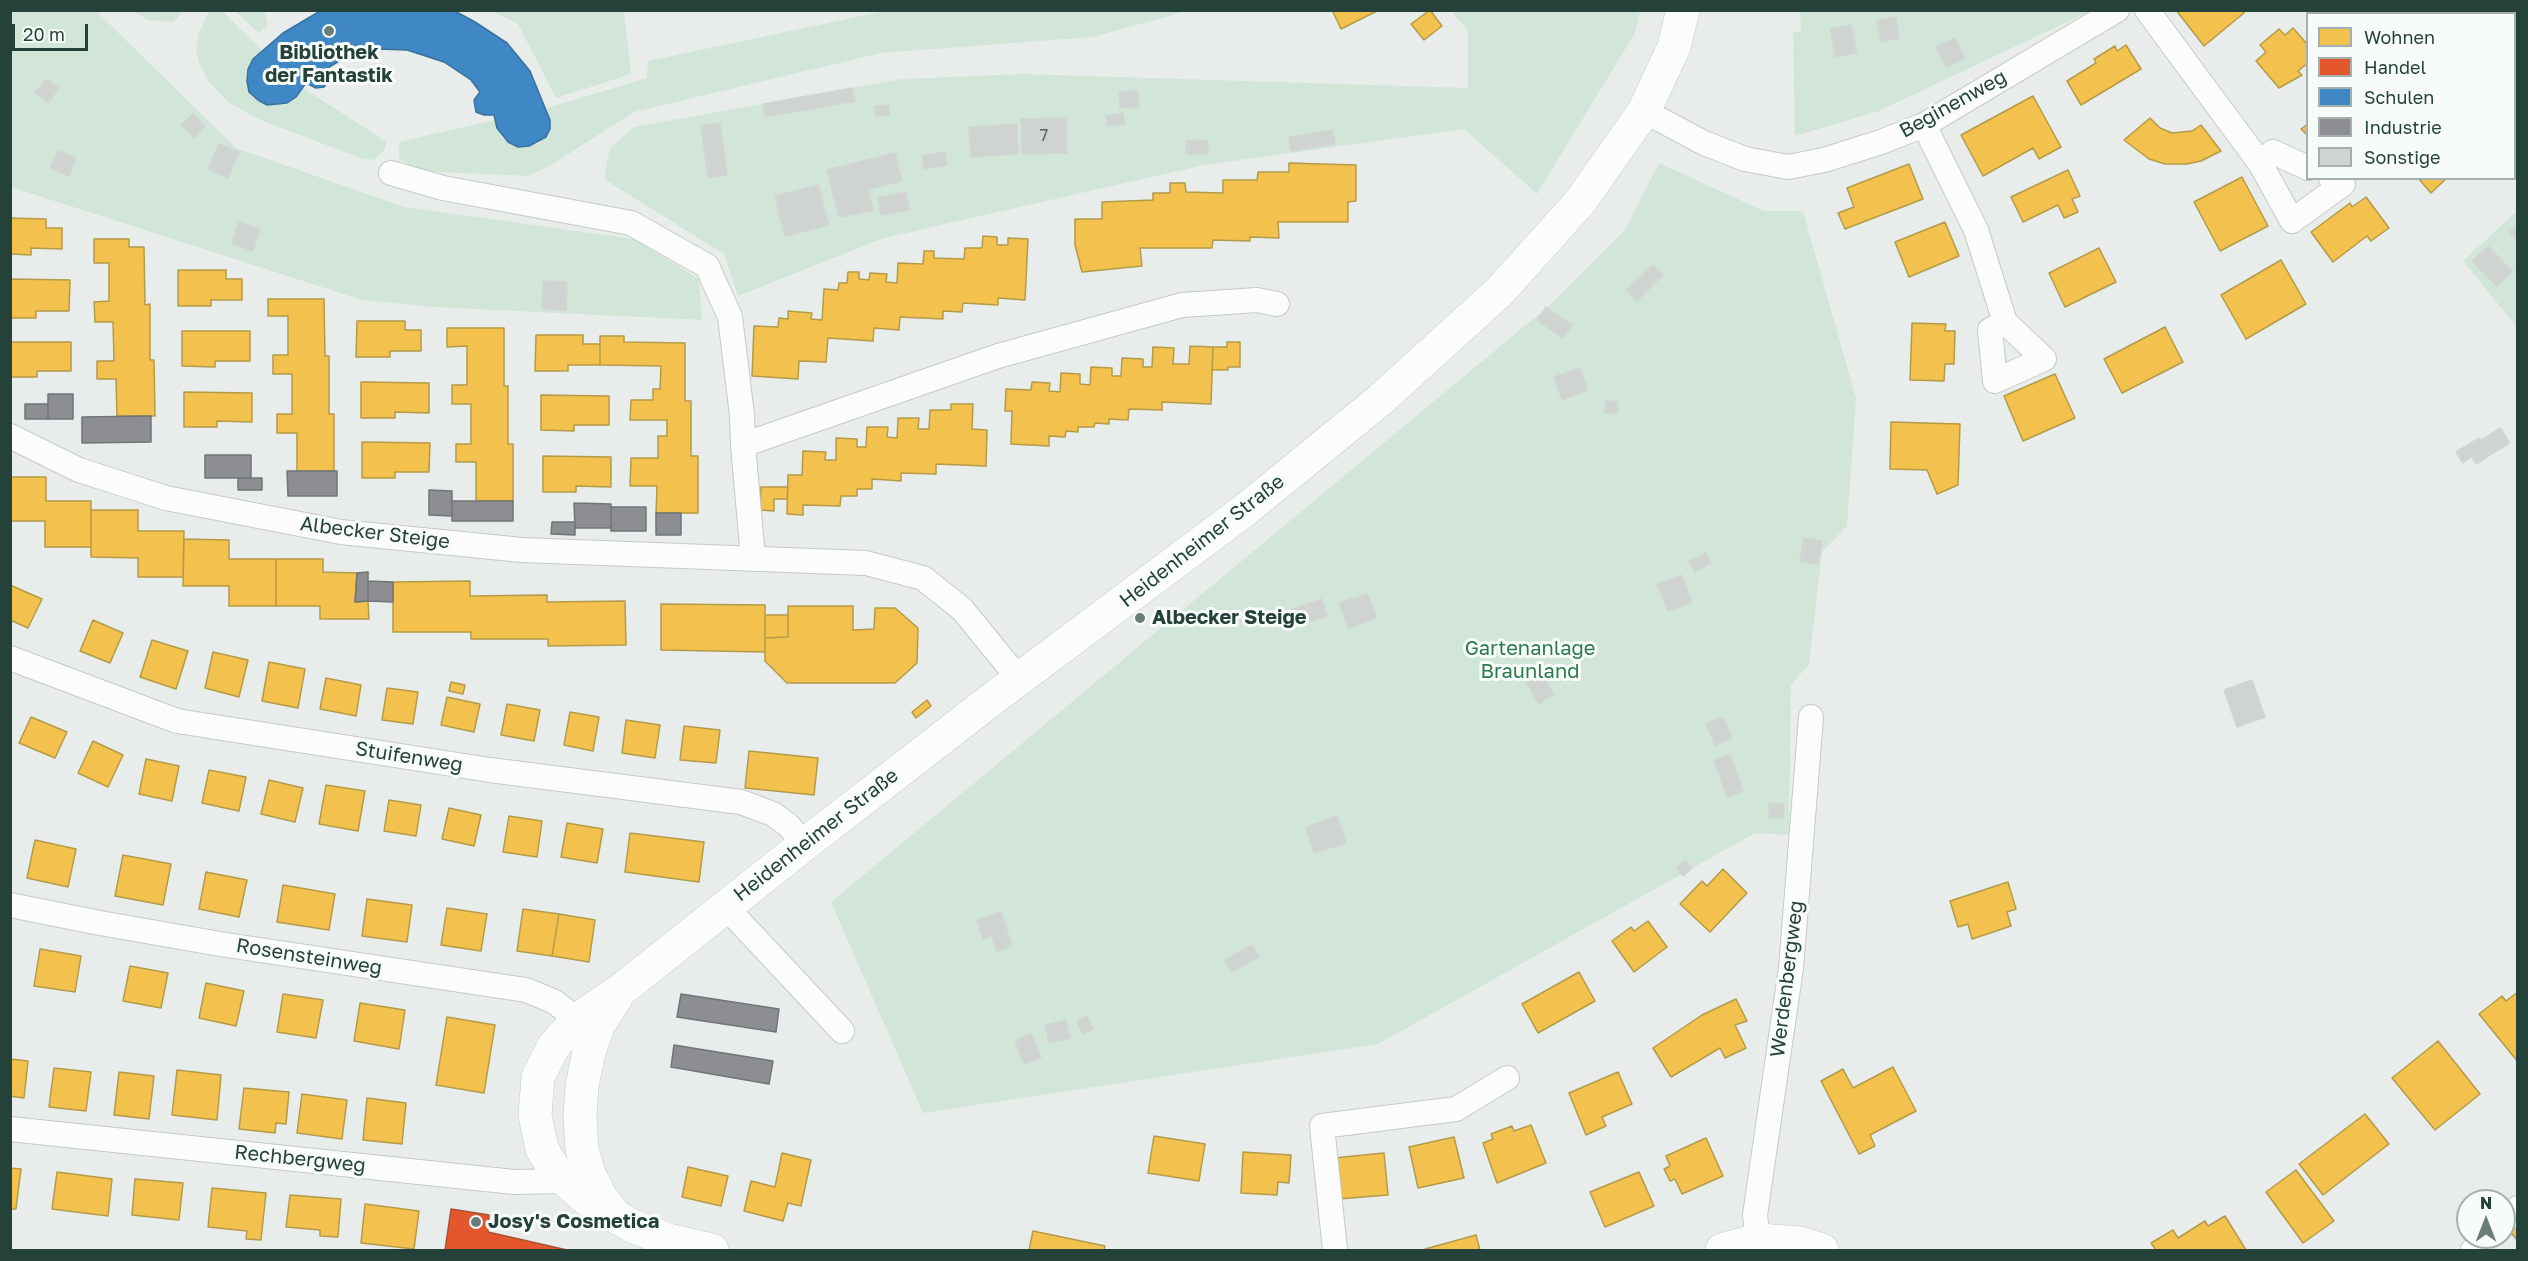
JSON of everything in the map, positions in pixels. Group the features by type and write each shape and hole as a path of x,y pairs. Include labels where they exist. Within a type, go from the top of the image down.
{"main road":[{"name":"Heidenheimer Straße","path":"712,1251 668,1240 618,1219 602,1199 577,1178 550,1164 542,1149 536,1124 535,1097 538,1077 553,1047 586,1027 607,1010 626,986 804,844 1245,510 1380,400 1508,282 1580,202 1644,111 1674,47 1683,10"},
{"name":"Heidenheimer Straße","path":"577,1178 582,1149 580,1118 586,1027"},
{"path":"1722,1251 1758,1240 1800,1243 1822,1251"}],"street":[{"name":"Beginenweg","path":"1644,111 1704,143 1745,159 1788,167 1838,157 1924,125 2117,10"},
{"path":"2147,10 2260,163 2292,221 2343,184 2335,180"},
{"path":"1924,125 1976,230 2005,322"},
{"path":"2260,163 2273,152 2306,168"},
{"path":"391,173 443,188 631,223 707,266 730,317 753,558"},
{"path":"743,445 998,356 1182,305 1257,300 1277,304"},
{"name":"Albecker Steige","path":"10,436 79,470 166,498 333,530 522,550 866,563 923,578 963,609 1019,679"},
{"name":"Stuifenweg","path":"10,658 177,721 502,772 741,802 773,814 788,825 804,844"},
{"name":"Werdenbergweg","path":"1758,1240 1755,1215 1791,968 1811,717"},
{"name":"Rosensteinweg","path":"10,905 220,944 526,990 555,1002 586,1027"},
{"path":"725,906 842,1031"},
{"path":"1335,1251 1322,1126 1456,1109 1507,1078"},
{"name":"Rechbergweg","path":"10,1129 514,1182 577,1178"}],"green space":[{"path":"11,11 96,11 236,148 404,207 634,239 699,279 702,320 433,307 362,300 11,187"},
{"path":"134,11 184,11 173,22 147,20"},
{"path":"209,11 222,11 262,50 248,69 249,92 258,100 267,105 287,103 303,88 381,140 387,141 384,151 373,160 363,159 258,119 228,102 209,82 200,66 196,50 198,35"},
{"path":"235,11 264,11 268,25 259,33"},
{"path":"492,11 624,11 631,74 556,98 518,24"},
{"path":"885,11 1187,11 1093,37 881,53 634,112 548,167 528,176 418,171 399,158 399,142 495,120 501,136 508,143 518,147 538,144 546,137 550,129 547,108 647,78 648,61"},
{"path":"1451,11 1640,11 1635,33 1537,194 1464,129 1204,165 884,238 738,296 724,254 604,179 610,148 634,127 902,79 1023,74 1468,88 1468,31"},
{"path":"1800,11 2090,11 1879,111 1795,136 1793,33 1801,31"},
{"name":"Gartenanlage Braunland","path":"1659,163 1764,211 1803,211 1856,398 1847,526 1822,552 1809,664 1791,685 1789,835 1755,833 1378,1044 923,1113 831,902 1551,304 1625,230"},
{"path":"2517,211 2517,327 2463,261"}],"building: Wohnen":[{"path":"1332,10 1379,10 1341,29"},
{"path":"1430,10 1442,26 1424,40 1411,24"},
{"path":"2176,10 2242,10 2244,13 2204,46"},
{"path":"2293,28 2306,43 2306,65 2298,71 2302,75 2279,88 2256,61 2266,52 2260,45 2279,29 2285,35"},
{"path":"2516,29 2518,30 2518,96 2516,95"},
{"path":"2126,45 2141,69 2081,105 2067,81 2096,63 2094,59 2115,46 2117,51"},
{"path":"2033,96 2061,147 2039,159 2033,148 1983,176 1961,135"},
{"path":"2150,118 2160,128 2172,133 2192,131 2201,125 2221,151 2201,161 2187,164 2165,164 2149,159 2124,140"},
{"path":"1289,163 1356,165 1356,201 1348,202 1348,222 1278,222 1279,238 1250,237 1250,241 1213,240 1212,248 1140,248 1142,266 1082,272 1075,245 1075,219 1102,219 1102,202 1153,200 1153,193 1170,193 1170,183 1185,183 1186,192 1223,193 1223,180 1257,180 1258,172 1289,172"},
{"path":"1909,164 1923,199 1845,229 1838,213 1854,207 1847,188"},
{"path":"2068,170 2080,196 2072,199 2078,212 2064,218 2058,205 2023,222 2011,197"},
{"path":"2242,177 2268,226 2220,251 2194,202"},
{"path":"2420,180 2445,180 2431,193"},
{"path":"2366,197 2389,228 2371,241 2367,236 2333,262 2311,232 2350,203 2352,207"},
{"path":"10,218 46,219 46,228 62,228 62,249 31,248 31,255 10,254"},
{"path":"1945,222 1959,256 1909,277 1895,242"},
{"path":"983,236 997,237 997,245 1008,245 1008,238 1028,239 1025,300 998,298 998,305 963,303 962,312 943,311 943,319 900,317 899,330 874,328 873,341 828,338 826,362 799,361 798,379 752,376 754,326 778,327 779,318 788,319 788,311 812,313 811,319 822,320 824,289 838,290 839,283 847,283 848,272 859,272 859,279 869,280 870,273 887,274 886,282 897,283 898,263 923,264 924,251 934,251 934,258 964,259 965,248 982,248"},
{"path":"94,239 129,239 129,247 144,247 145,305 150,304 150,360 154,360 155,416 117,416 116,379 97,379 97,361 114,361 113,322 95,322 94,302 109,301 109,263 94,263"},
{"path":"2099,248 2116,282 2065,307 2049,273"},
{"path":"2281,260 2306,304 2246,339 2221,295"},
{"path":"178,270 226,270 226,279 242,279 242,300 211,300 211,306 178,306"},
{"path":"10,279 70,280 69,311 36,311 36,318 10,318"},
{"path":"268,299 324,299 325,356 329,356 329,414 334,414 334,471 297,471 297,433 277,433 277,414 292,414 292,374 273,374 273,355 288,355 288,316 268,316"},
{"path":"357,321 405,321 405,330 421,330 421,351 390,351 390,357 356,357"},
{"path":"1912,323 1946,324 1945,331 1955,331 1954,364 1945,364 1944,381 1910,380"},
{"path":"2165,327 2183,362 2122,393 2104,359"},
{"path":"447,328 504,328 504,386 508,386 508,444 513,444 513,501 476,501 476,462 456,462 456,444 471,444 471,404 452,404 452,385 467,385 467,346 447,347"},
{"path":"182,331 250,331 250,361 215,361 215,367 182,366"},
{"path":"536,335 583,335 583,344 600,344 600,365 568,365 568,371 535,371"},
{"path":"600,336 624,336 624,342 685,343 685,401 691,401 691,456 698,456 698,513 656,513 657,486 630,486 631,458 658,458 658,436 667,436 667,420 630,420 631,400 653,400 653,389 660,389 661,366 600,365"},
{"path":"10,342 71,342 71,371 37,371 37,377 10,377"},
{"path":"1227,342 1240,342 1240,367 1212,370 1213,347 1227,347"},
{"path":"1190,346 1213,347 1211,404 1162,402 1162,410 1129,409 1128,420 1109,419 1109,424 1095,423 1094,427 1078,427 1078,432 1066,431 1065,437 1049,436 1049,446 1011,444 1012,411 1005,411 1006,389 1031,390 1032,382 1050,383 1049,391 1060,392 1061,373 1080,374 1080,384 1090,385 1091,367 1112,368 1112,376 1121,376 1122,358 1143,359 1143,367 1152,367 1153,347 1174,348 1173,364 1189,364"},
{"path":"2055,374 2075,418 2023,441 2004,396"},
{"path":"361,382 429,383 429,413 395,412 395,418 361,418"},
{"path":"184,392 252,393 252,422 217,421 217,427 184,427"},
{"path":"541,395 609,396 609,425 574,425 574,431 541,430"},
{"path":"951,404 973,404 972,429 987,430 986,466 936,464 936,474 901,473 901,481 872,479 872,489 857,489 857,496 841,496 840,506 803,505 803,515 787,514 788,475 802,475 803,451 826,452 825,460 836,460 836,438 857,439 857,447 866,447 867,427 888,427 887,437 897,438 898,418 919,418 918,429 929,429 930,410 951,410"},
{"path":"1891,422 1960,424 1958,485 1937,494 1927,470 1890,469"},
{"path":"362,442 430,443 429,472 395,472 395,478 362,478"},
{"path":"543,456 611,457 611,487 576,486 576,492 543,492"},
{"path":"10,477 46,477 46,501 91,501 91,547 45,547 45,521 10,521"},
{"path":"761,487 788,487 787,499 774,499 774,511 760,510"},
{"path":"91,510 138,510 138,531 184,531 183,577 138,577 138,558 91,557"},
{"path":"184,539 229,540 229,559 276,559 276,606 229,606 229,586 183,586"},
{"path":"276,559 323,559 323,572 357,573 355,602 368,601 369,619 320,619 320,606 276,606"},
{"path":"470,581 470,596 547,595 547,602 625,601 626,645 548,646 548,639 471,639 471,632 393,632 393,582"},
{"path":"10,585 42,599 28,628 10,620"},
{"path":"661,604 765,605 765,652 661,650"},
{"path":"788,606 853,606 853,630 874,629 875,608 895,608 918,628 917,663 895,683 787,683 765,661 765,638 788,637"},
{"path":"765,615 788,615 788,637 765,638"},
{"path":"93,620 123,633 110,663 80,651"},
{"path":"152,640 188,651 176,689 140,677"},
{"path":"213,652 248,660 239,697 205,688"},
{"path":"269,662 305,669 298,708 262,701"},
{"path":"326,678 361,685 356,716 320,709"},
{"path":"451,682 465,685 463,694 449,691"},
{"path":"387,688 418,692 413,724 382,720"},
{"path":"447,697 480,704 474,732 441,725"},
{"path":"927,700 931,706 916,718 912,712"},
{"path":"507,704 540,710 534,741 501,735"},
{"path":"570,712 599,717 593,751 564,745"},
{"path":"31,717 67,732 55,758 19,743"},
{"path":"626,720 660,725 655,758 622,753"},
{"path":"684,726 720,730 716,763 680,760"},
{"path":"93,741 123,755 108,787 78,773"},
{"path":"749,751 818,758 814,795 745,788"},
{"path":"146,759 179,766 172,801 139,794"},
{"path":"209,770 246,777 239,811 202,803"},
{"path":"269,780 303,788 295,822 261,814"},
{"path":"326,785 365,791 358,831 319,824"},
{"path":"389,800 421,805 416,836 384,831"},
{"path":"449,808 481,815 474,846 442,839"},
{"path":"509,816 542,821 537,857 503,852"},
{"path":"567,823 603,829 597,863 561,857"},
{"path":"630,833 704,842 699,882 625,872"},
{"path":"35,840 76,849 68,887 27,878"},
{"path":"123,855 171,864 163,905 115,896"},
{"path":"1723,869 1747,893 1710,932 1680,904 1702,881 1707,886"},
{"path":"206,872 247,880 239,917 199,909"},
{"path":"2008,882 2016,909 2007,912 2011,926 1972,939 1968,924 1958,927 1950,901"},
{"path":"283,885 335,894 329,930 277,922"},
{"path":"367,899 412,905 407,942 362,936"},
{"path":"447,908 487,914 481,951 441,945"},
{"path":"523,909 559,914 552,956 517,951"},
{"path":"559,914 595,920 589,962 552,956"},
{"path":"1648,921 1667,947 1634,972 1612,941 1631,927 1634,931"},
{"path":"40,949 81,956 75,992 34,986"},
{"path":"130,966 168,973 161,1008 123,1001"},
{"path":"1579,972 1595,1001 1538,1033 1522,1004"},
{"path":"206,983 244,991 236,1026 199,1018"},
{"path":"2518,992 2518,1062 2479,1014 2502,996 2506,1001"},
{"path":"283,994 323,1000 316,1038 277,1032"},
{"path":"1736,999 1747,1021 1735,1025 1746,1048 1725,1058 1720,1048 1671,1077 1653,1048 1702,1015"},
{"path":"360,1003 405,1010 399,1049 354,1041"},
{"path":"447,1017 495,1025 484,1093 436,1085"},
{"path":"2438,1041 2480,1094 2435,1130 2392,1078"},
{"path":"10,1059 28,1061 24,1098 10,1096"},
{"path":"1893,1067 1916,1111 1870,1135 1875,1146 1859,1154 1821,1081 1843,1069 1853,1088"},
{"path":"54,1068 91,1072 86,1111 49,1107"},
{"path":"177,1070 221,1075 217,1120 172,1115"},
{"path":"119,1072 154,1076 149,1119 114,1115"},
{"path":"1618,1072 1632,1104 1602,1117 1606,1126 1586,1135 1569,1093"},
{"path":"244,1088 289,1092 286,1124 276,1123 275,1133 239,1129"},
{"path":"302,1094 347,1100 342,1139 297,1133"},
{"path":"367,1098 406,1103 402,1144 363,1140"},
{"path":"2365,1114 2389,1144 2323,1195 2299,1164"},
{"path":"1531,1125 1546,1163 1497,1183 1483,1143 1493,1139 1491,1134 1512,1126 1514,1131"},
{"path":"1154,1136 1205,1144 1199,1181 1148,1173"},
{"path":"1454,1137 1464,1178 1418,1188 1409,1147"},
{"path":"1706,1138 1723,1176 1682,1194 1675,1179 1670,1181 1664,1169 1670,1166 1666,1156"},
{"path":"1243,1152 1291,1155 1289,1183 1278,1182 1277,1195 1241,1193"},
{"path":"782,1153 811,1160 801,1206 788,1203 783,1221 744,1211 751,1181 775,1187"},
{"path":"1384,1153 1388,1195 1338,1199 1334,1158"},
{"path":"688,1167 728,1176 721,1206 682,1197"},
{"path":"10,1168 21,1169 16,1209 10,1209"},
{"path":"2296,1170 2334,1221 2303,1243 2266,1192"},
{"path":"57,1172 112,1179 108,1216 52,1209"},
{"path":"1639,1172 1654,1206 1605,1227 1590,1192"},
{"path":"135,1179 183,1183 179,1220 132,1215"},
{"path":"212,1188 266,1193 261,1240 246,1239 247,1231 208,1227"},
{"path":"290,1195 341,1199 338,1237 320,1236 320,1230 286,1227"},
{"path":"365,1204 419,1211 414,1249 361,1243"},
{"path":"2225,1216 2246,1250 2156,1250 2151,1243 2173,1230 2178,1238 2205,1221 2208,1226"},
{"path":"2518,1219 2518,1241 2516,1239 2516,1221"},
{"path":"1033,1231 1105,1246 1104,1250 1029,1250"},
{"path":"1476,1235 1480,1250 1425,1249"}],"building: Handel":[{"path":"451,1209 489,1215 488,1232 567,1250 445,1250"}],"building: Schulen":[{"path":"322,10 453,10 475,22 507,43 530,71 550,120 550,129 546,137 529,146 518,147 508,142 497,128 494,115 476,112 474,100 480,92 471,80 444,62 407,50 377,49 354,52 326,69 330,78 324,87 316,88 306,83 296,97 287,103 267,105 258,100 249,92 247,81 248,69 253,59 283,33"}],"building: Industrie":[{"path":"48,394 73,394 73,419 48,419"},
{"path":"25,404 48,404 48,419 25,419"},
{"path":"151,416 151,442 82,443 82,417"},
{"path":"205,455 251,455 251,478 205,478"},
{"path":"287,471 337,471 337,496 288,496"},
{"path":"238,478 262,478 262,490 238,490"},
{"path":"429,490 452,491 452,516 429,515"},
{"path":"452,501 513,501 513,521 452,521"},
{"path":"574,503 611,504 611,528 575,528"},
{"path":"611,507 646,507 646,531 611,531"},
{"path":"656,513 681,513 681,535 656,535"},
{"path":"552,522 575,522 575,535 551,534"},
{"path":"368,572 368,601 355,602 357,573"},
{"path":"368,581 393,582 393,602 368,601"},
{"path":"681,994 779,1009 776,1032 677,1017"},
{"path":"674,1045 773,1061 769,1084 671,1067"}],"building: Sonstige":[{"path":"1896,17 1899,38 1881,42 1877,21"},
{"path":"1851,25 1857,53 1836,57 1830,29"},
{"path":"1955,38 1965,58 1946,68 1936,47"},
{"path":"46,79 59,88 48,103 35,93"},
{"path":"852,88 855,101 765,117 763,104"},
{"path":"1138,91 1139,107 1120,108 1119,92"},
{"path":"889,105 889,115 875,116 875,106"},
{"path":"1123,113 1125,124 1107,126 1106,116"},
{"path":"193,114 205,126 194,138 181,125"},
{"path":"1066,118 1067,153 1022,154 1021,119"},
{"path":"720,123 727,175 708,178 701,126"},
{"path":"1017,124 1018,154 971,157 969,127"},
{"path":"1333,130 1335,144 1291,151 1289,137"},
{"path":"1208,140 1208,154 1186,154 1186,141"},
{"path":"219,144 239,152 228,178 208,169"},
{"path":"58,150 76,158 69,176 50,168"},
{"path":"945,152 947,165 924,169 922,156"},
{"path":"895,153 902,181 868,189 873,210 839,217 827,170"},
{"path":"818,185 829,225 785,236 775,196"},
{"path":"906,192 909,210 881,215 878,198"},
{"path":"239,222 260,229 253,251 232,243"},
{"path":"2518,225 2518,241 2509,232"},
{"path":"2488,246 2512,271 2497,286 2472,261"},
{"path":"1653,265 1663,275 1637,301 1627,290"},
{"path":"543,281 567,282 566,310 542,309"},
{"path":"1546,307 1572,325 1563,338 1537,320"},
{"path":"1580,368 1588,390 1562,400 1554,377"},
{"path":"1605,401 1617,401 1618,413 1605,413"},
{"path":"2500,428 2510,443 2490,455 2480,441"},
{"path":"2479,438 2490,455 2476,464 2472,457 2463,463 2456,452"},
{"path":"1804,538 1822,541 1818,564 1800,561"},
{"path":"1706,553 1711,563 1695,572 1689,562"},
{"path":"1682,575 1692,602 1668,611 1657,584"},
{"path":"1367,594 1377,617 1349,629 1339,603"},
{"path":"1322,599 1327,616 1295,626 1289,610"},
{"path":"1538,670 1554,694 1539,704 1524,679"},
{"path":"2252,680 2265,717 2237,727 2224,690"},
{"path":"1723,717 1732,738 1715,745 1706,724"},
{"path":"1730,754 1743,791 1727,797 1714,760"},
{"path":"1769,803 1784,804 1783,818 1769,818"},
{"path":"1337,816 1346,843 1314,853 1306,827"},
{"path":"1685,860 1692,868 1683,876 1676,868"},
{"path":"1001,912 1012,946 997,951 992,936 983,939 977,920"},
{"path":"1252,945 1259,957 1232,972 1225,960"},
{"path":"1087,1016 1093,1029 1083,1034 1077,1021"},
{"path":"1066,1020 1070,1038 1049,1043 1045,1025"},
{"path":"1031,1034 1041,1058 1024,1064 1015,1040"}],"place":[{"name":"Bibliothek der Fantastik","path":"329,31"},
{"name":"Albecker Steige","path":"1140,618"},
{"name":"Josy's Cosmetica","path":"476,1222"}]}
